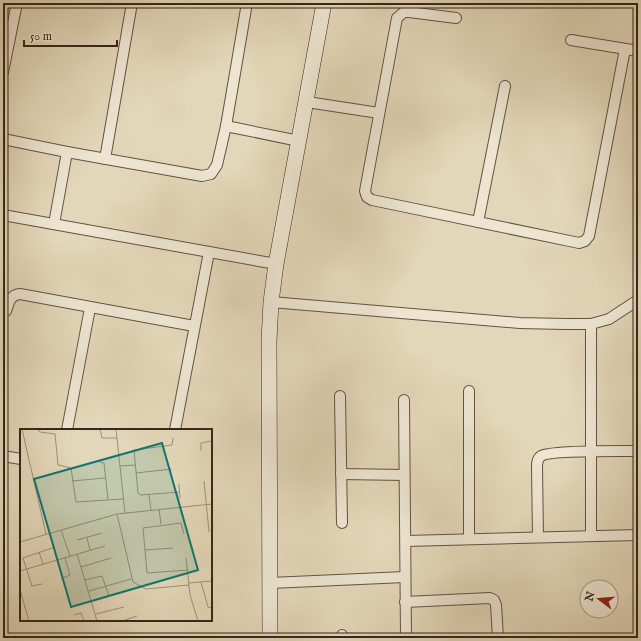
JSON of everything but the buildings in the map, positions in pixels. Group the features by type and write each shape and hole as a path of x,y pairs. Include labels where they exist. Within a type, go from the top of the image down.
{"main road":[{"path":"270,638 269,351 271,302 276,264 324,3"}],"street":[{"path":"3,72 17,3"},
{"path":"105,159 132,3"},
{"path":"3,138 67,152 202,176 211,174 217,165 226,126 247,3"},
{"path":"456,18 409,12 399,14 397,18 365,191 367,197 372,200 579,242 585,241 589,236 625,48"},
{"path":"571,40 638,51"},
{"path":"478,222 505,86"},
{"path":"307,102 379,113"},
{"path":"226,126 299,141"},
{"path":"54,224 67,152"},
{"path":"3,215 276,264"},
{"path":"175,429 209,252"},
{"path":"6,310 11,298 14,295 20,294 194,326"},
{"path":"271,302 520,323 591,324 609,319 638,300"},
{"path":"67,429 90,308"},
{"path":"591,324 591,536"},
{"path":"469,391 469,538"},
{"path":"340,396 342,523"},
{"path":"404,400 406,638"},
{"path":"538,537 538,460 542,455 638,451"},
{"path":"3,456 20,459"},
{"path":"341,474 404,475"},
{"path":"406,541 469,538 638,535"},
{"path":"270,583 405,577"},
{"path":"405,602 490,598 494,600 496,605 498,638"}]}
